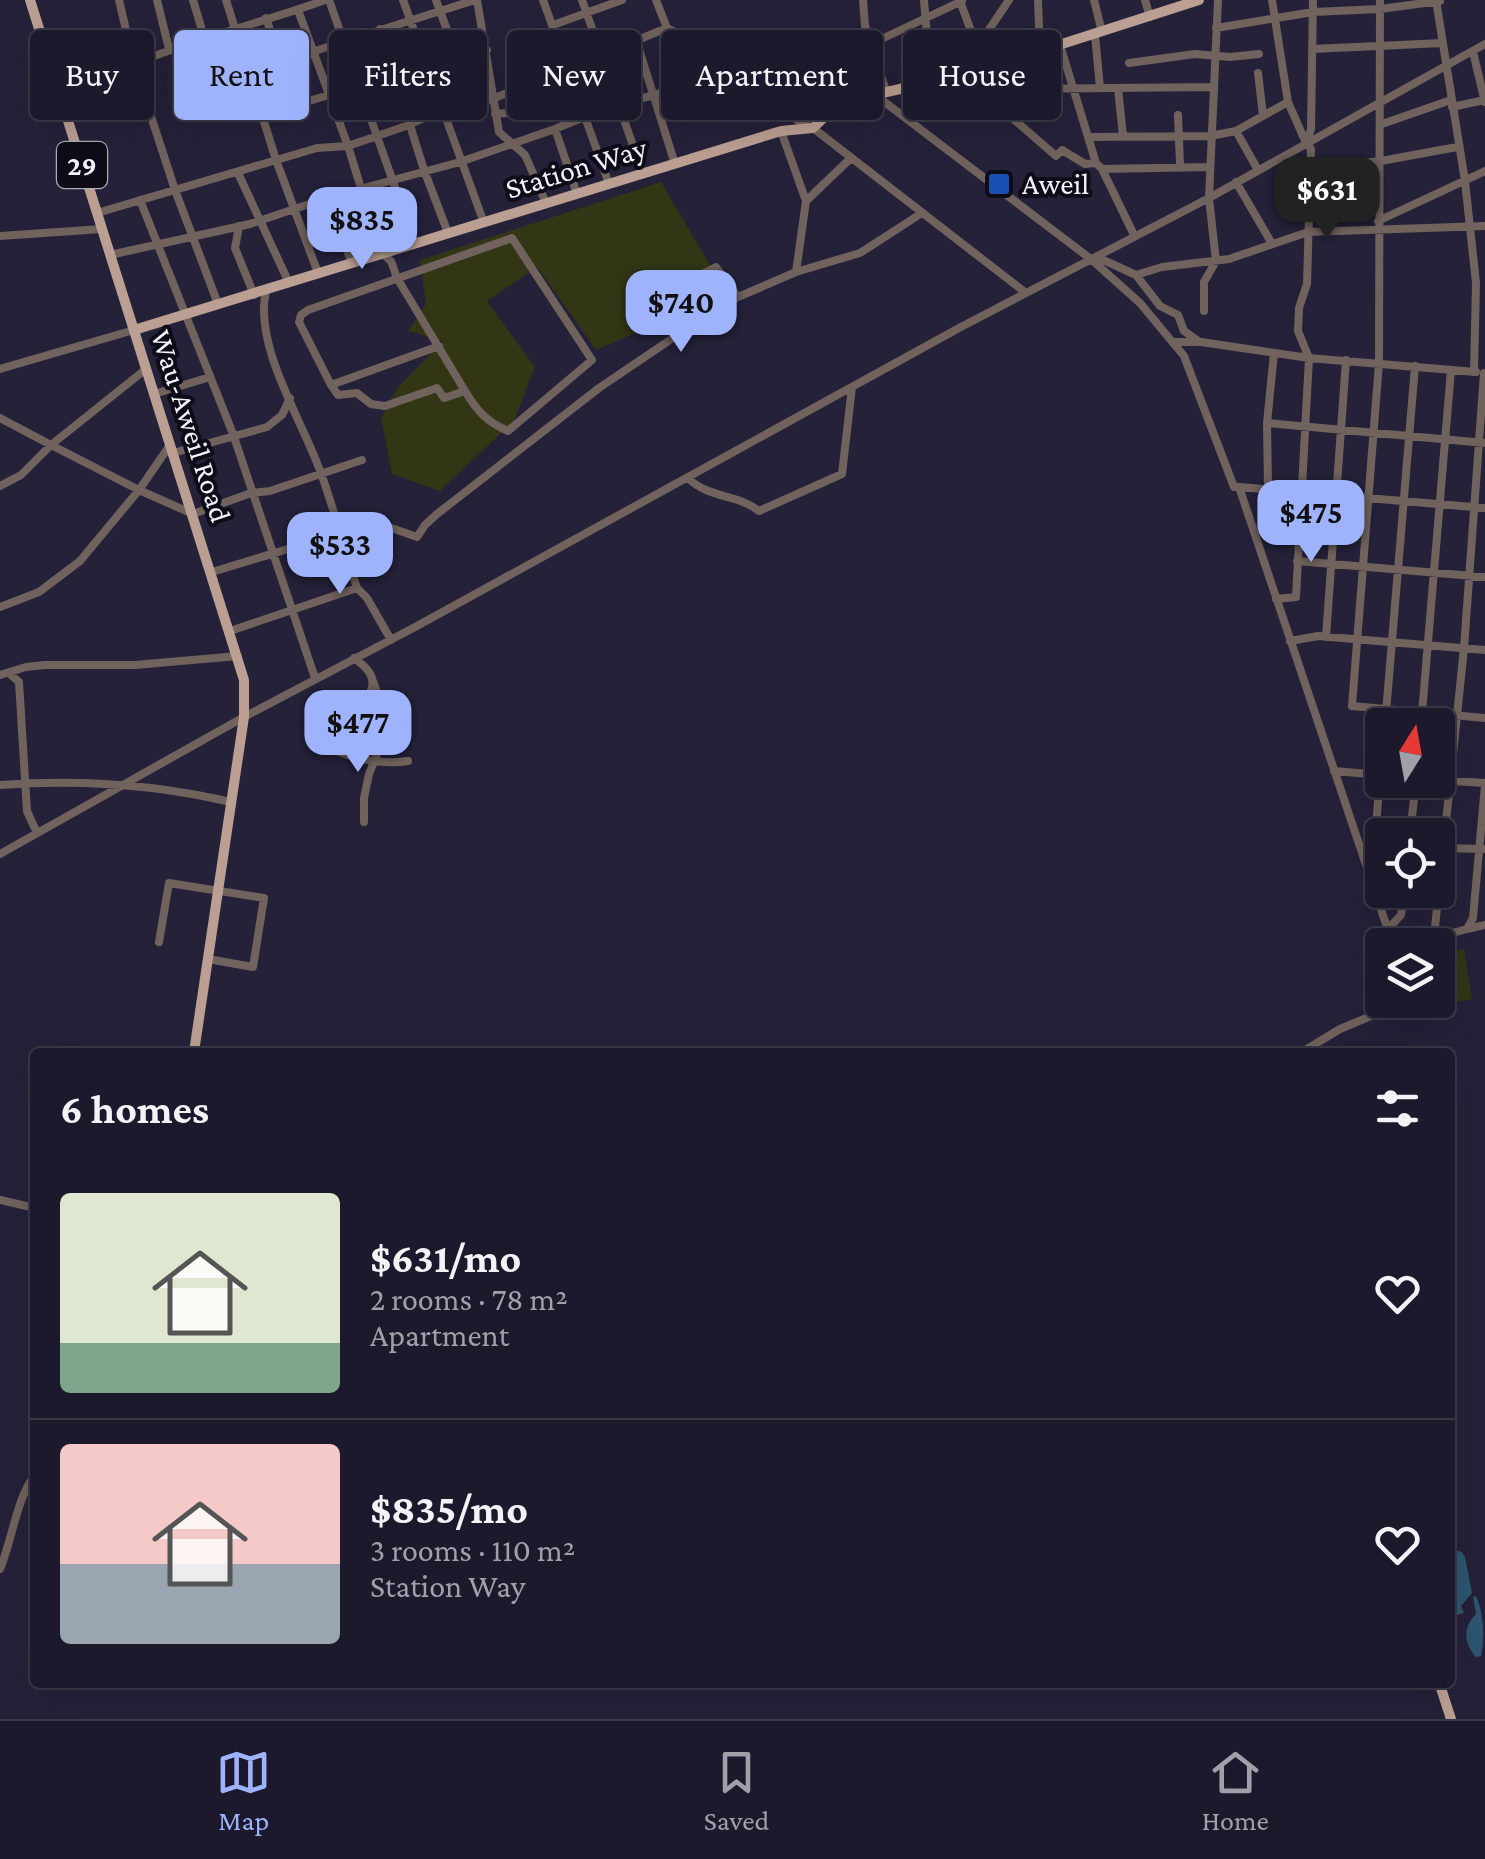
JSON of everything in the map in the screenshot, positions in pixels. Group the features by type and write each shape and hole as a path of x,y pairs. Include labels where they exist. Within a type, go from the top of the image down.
{"main road":[{"name":"Wau-Aweil Road","path":"30,0 39,30"},
{"name":"Station Way","path":"1061,45 1199,0"},
{"name":"Station Way","path":"883,92 903,88"},
{"name":"Wau-Aweil Road","path":"68,120 212,572 245,693 195,1048"},
{"name":"Station Way","path":"134,330 781,131 813,128 821,120"},
{"path":"1441,1688 1451,1719"}],"street":[{"path":"119,0 127,30"},
{"path":"157,0 169,49"},
{"path":"193,0 203,30"},
{"path":"226,0 236,30 327,0 339,30"},
{"path":"403,0 416,30"},
{"path":"436,0 448,30"},
{"path":"377,30 476,0 483,30"},
{"path":"543,0 554,30"},
{"path":"582,0 591,30"},
{"path":"553,25 622,0"},
{"path":"656,0 671,30"},
{"path":"863,0 868,30"},
{"path":"924,0 926,30"},
{"path":"883,38 962,0 972,30"},
{"path":"988,30 1008,0"},
{"path":"1038,0 1039,30"},
{"path":"1094,0 1100,88"},
{"path":"1145,0 1150,17"},
{"path":"1204,311 1204,282 1216,261 1209,198 1218,0"},
{"path":"1272,0 1288,102 1311,149 1307,284 1299,308 1298,331 1309,358 1296,597 1276,599"},
{"path":"1306,143 1311,129 1313,0"},
{"path":"1216,28 1346,5 1438,0 1465,181 1481,373 1480,508 1455,734"},
{"path":"1375,708 1352,706 1379,363 1380,4"},
{"path":"298,10 329,92"},
{"path":"266,18 270,30"},
{"path":"641,41 667,28"},
{"path":"1312,49 1443,43"},
{"path":"0,854 315,678 1134,234 1209,198 1485,44"},
{"path":"309,53 329,46"},
{"path":"154,55 174,48"},
{"path":"1061,48 1099,166 1134,234"},
{"path":"487,50 500,132 525,155 546,203"},
{"path":"1382,124 1452,104 1485,101 1473,52"},
{"path":"1129,63 1196,54 1230,58 1259,54"},
{"path":"641,58 675,164"},
{"path":"1258,73 1264,115"},
{"path":"883,82 886,91"},
{"path":"1061,89 1212,87"},
{"path":"1118,88 1123,136"},
{"path":"487,100 507,93"},
{"path":"641,98 661,93"},
{"path":"883,100 1094,258 1140,303 1174,342 1197,385 1234,486 1480,508"},
{"path":"1090,138 1210,136 1236,130 1288,102"},
{"path":"495,114 507,113"},
{"path":"1178,115 1180,165"},
{"path":"152,120 218,304"},
{"path":"265,120 318,272"},
{"path":"339,120 381,253 391,260 397,278 439,346 476,410 490,424 508,431 592,360 512,238 397,278 301,315 299,322 338,395 357,393 372,404 385,406 437,388 444,398 465,391"},
{"path":"373,120 416,244"},
{"path":"407,120 448,234"},
{"path":"97,213 317,148 348,146 420,120"},
{"path":"445,120 484,223"},
{"path":"110,255 160,247 260,221 514,145 572,120"},
{"path":"585,120 610,184"},
{"path":"622,120 643,174"},
{"path":"793,120 813,128 1026,293"},
{"path":"1013,120 1056,156 1062,150 1085,164 1210,167"},
{"path":"555,129 577,194"},
{"path":"1236,130 1258,170"},
{"path":"781,131 806,201 796,272"},
{"path":"1310,168 1458,147"},
{"path":"806,201 850,158"},
{"path":"1378,224 1485,171"},
{"path":"238,173 289,283"},
{"path":"1236,182 1272,242"},
{"path":"327,198 352,263"},
{"path":"140,200 233,434 315,678"},
{"path":"212,572 340,532 383,524 418,537 424,524 436,514 599,388 738,298 796,272 860,254 922,213"},
{"path":"1136,275 1162,267 1229,259 1308,232 1378,224 1485,226"},
{"path":"238,226 235,248 254,295"},
{"path":"0,236 102,228"},
{"path":"1094,258 1136,275 1160,306 1178,315 1184,331 1201,342"},
{"path":"674,288 716,268 738,298"},
{"path":"266,291 265,324 290,398 322,473 356,588 368,598 391,640"},
{"path":"0,370 134,330"},
{"path":"1174,342 1481,373"},
{"path":"331,385 439,346"},
{"path":"1268,489 1267,423 1274,353"},
{"path":"1326,637 1346,360"},
{"path":"1386,708 1414,366"},
{"path":"0,486 21,475 51,445 146,368"},
{"path":"1423,708 1451,370"},
{"path":"154,394 210,377"},
{"path":"688,478 712,495 731,497 759,511 842,474 852,387"},
{"path":"0,607 39,592 80,560 172,449 268,427 282,415 290,398"},
{"path":"0,418 193,514 362,460"},
{"path":"1267,423 1482,443"},
{"path":"1239,487 1388,928"},
{"path":"1297,561 1485,577"},
{"path":"230,631 356,588"},
{"path":"1290,642 1308,636 1485,650"},
{"path":"5,675 26,667 153,664 238,656"},
{"path":"354,658 369,671 389,725 364,798 364,822"},
{"path":"5,675 19,682 28,810 36,833"},
{"path":"1457,716 1485,718"},
{"path":"319,741 331,749 393,764 408,761"},
{"path":"1334,771 1365,774"},
{"path":"1455,781 1485,784 1482,850 1473,918 1467,929"},
{"path":"0,785 126,784 179,790 231,802"},
{"path":"1455,849 1482,850"},
{"path":"158,942 169,883 264,898 253,967 208,959"},
{"path":"1455,932 1485,926"},
{"path":"1309,1048 1368,1018"},
{"path":"0,1200 30,1207"},
{"path":"0,1569 30,1481"}],"green space":[{"path":"661,182 727,294 596,350 537,267 487,301 535,367 514,421 440,491 392,474 381,418 398,387 443,341 408,331 426,304 420,260"},
{"path":"1464,949 1472,999 1455,1002 1455,950"}],"water":[{"path":"1455,1550 1465,1557 1472,1593 1461,1606 1464,1613 1455,1616"},
{"path":"1476,1596 1483,1634 1481,1656 1476,1657 1466,1635 1476,1614"}],"place":[{"name":"Aweil","path":"999,184"}]}
